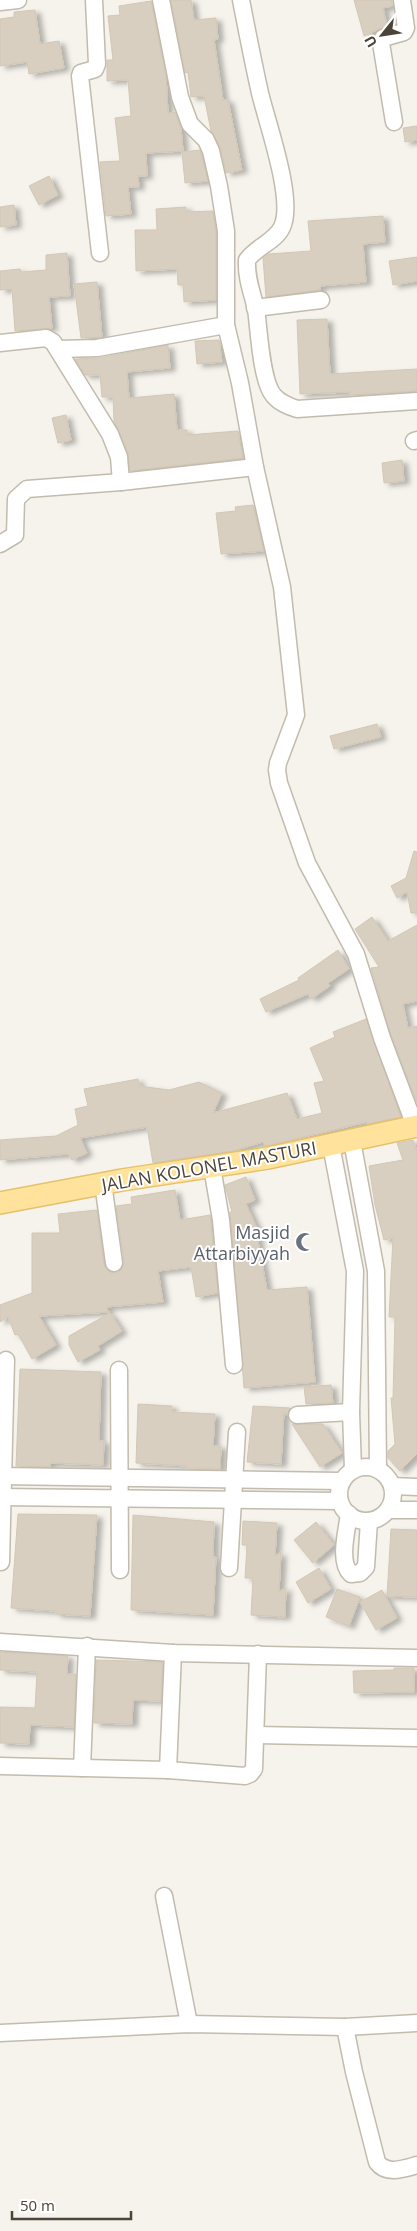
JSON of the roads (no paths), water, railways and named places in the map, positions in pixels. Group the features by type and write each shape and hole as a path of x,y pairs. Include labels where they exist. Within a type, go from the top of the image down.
{"main road":[{"name":"JALAN KOLONEL MASTURI","path":"0,1203 103,1183 212,1167 342,1143 416,1126"}],"street":[{"path":"0,2 18,0"},
{"path":"94,0 98,64 95,69 81,72 80,76 100,253"},
{"path":"161,0 180,97 190,124 206,140 211,151 219,186 226,231 226,325 240,383 255,467 282,587 296,715 276,770 306,863 356,954 382,1038 416,1126"},
{"path":"241,0 260,94 277,154 284,200 285,219 280,232 254,251 247,260 247,278 255,308 272,395 283,404 297,409 417,401"},
{"path":"394,122 381,43 383,38 404,32 406,28 402,0"},
{"path":"255,308 321,300"},
{"path":"59,349 97,348 226,325"},
{"path":"0,343 46,338 59,349 70,372 110,434 119,456 121,482"},
{"path":"0,544 8,542 15,535 16,498 23,491 255,467"},
{"path":"342,1143 361,1189 376,1272 378,1469"},
{"path":"342,1143 341,1194 355,1271 351,1412 353,1469"},
{"path":"212,1167 221,1220 234,1365"},
{"path":"103,1183 114,1263"},
{"path":"353,1358 377,1356"},
{"path":"1,1562 1,1498 6,1360"},
{"path":"119,1370 120,1570"},
{"path":"296,1415 351,1412"},
{"path":"229,1568 238,1432"},
{"path":"366,1466 378,1469 392,1486 393,1500 388,1510 379,1518 369,1521 358,1520 349,1514 339,1501 338,1490 341,1481 353,1469 366,1466"},
{"path":"2,1476 341,1481"},
{"path":"21,1498 22,1476"},
{"path":"138,1478 138,1499"},
{"path":"251,1500 252,1479"},
{"path":"392,1486 417,1487"},
{"path":"1,1498 339,1501"},
{"path":"388,1510 417,1510"},
{"path":"349,1514 345,1560 348,1571 351,1574 360,1573 366,1567 369,1521"},
{"path":"0,1642 87,1646 173,1653 417,1658"},
{"path":"82,1768 87,1646"},
{"path":"168,1770 173,1653"},
{"path":"0,1766 168,1770 244,1776 250,1774 254,1769 258,1654"},
{"path":"256,1734 417,1738"},
{"path":"164,1896 189,2024"},
{"path":"0,2033 189,2024 345,2027 417,2023"},
{"path":"345,2027 354,2072 377,2162 381,2168 387,2170 417,2165"}],"place":[{"name":"Masjid Attarbiyyah","path":"305,1242"}]}
